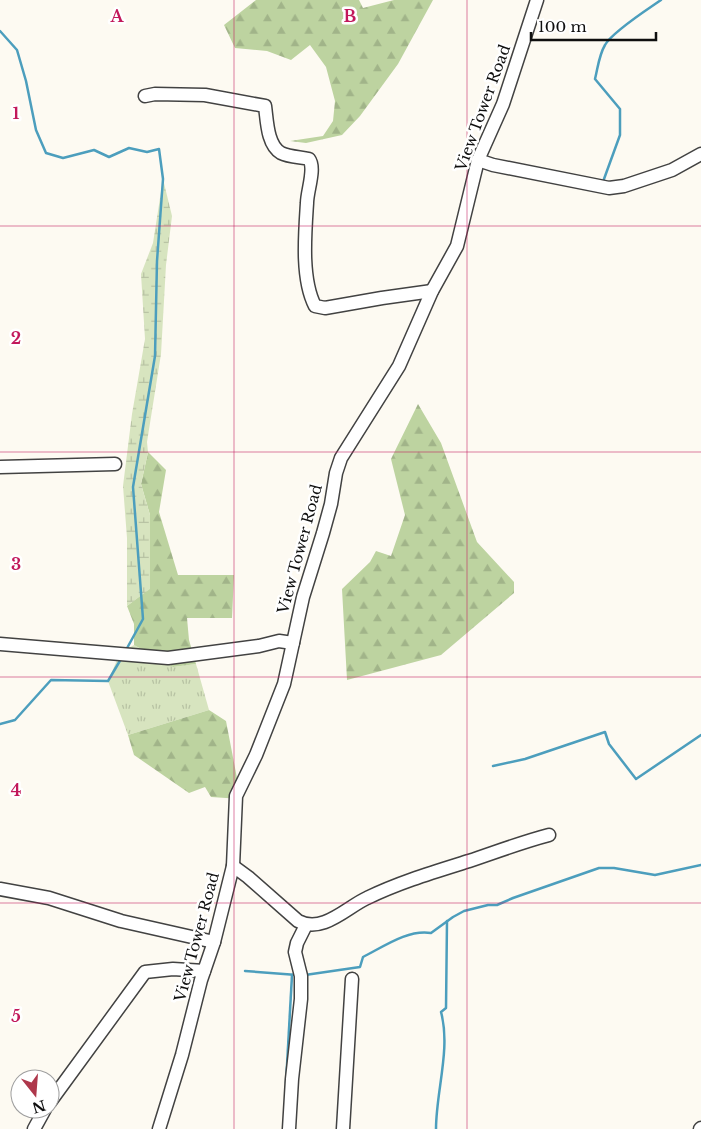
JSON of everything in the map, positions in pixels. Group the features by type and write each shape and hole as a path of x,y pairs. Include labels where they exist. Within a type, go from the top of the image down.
{"street":[{"name":"View Tower Road","path":"159,1129 214,942 233,866 236,796 256,755 284,684 302,597 331,504 336,473 341,458 399,366 432,292 457,246 478,160 503,104 537,0"},
{"path":"145,96 155,94 205,95 265,106 268,131 274,146 282,153 308,159 312,163 306,202 306,272 310,295 315,306 325,308 432,292"},
{"path":"478,160 493,165 609,188 624,186 672,170 701,154"},
{"path":"0,467 116,464"},
{"path":"0,644 168,658 259,646 279,641 293,643"},
{"path":"233,866 298,921 313,926 334,918 364,899 410,879 549,835"},
{"path":"0,889 49,898 121,921 214,942"},
{"path":"289,1129 301,976 295,952 297,943 306,925"},
{"path":"60,1088 145,972 173,969 204,971"},
{"path":"343,1129 352,979"}],"green space":[{"path":"256,0 359,0 363,8 394,0 433,0 398,64 360,116 342,135 306,143 290,141 323,136 333,121 335,101 326,67 310,45 291,60 267,51 235,48 224,25"},
{"path":"163,179 172,216 166,265 161,354 147,442 148,452 141,484 150,515 150,589 127,606 127,538 123,486 132,414 145,339 141,274 153,243"},
{"path":"418,404 441,443 477,542 514,582 514,593 441,655 347,680 342,589 370,562 376,551 391,556 405,515 391,459"},
{"path":"148,452 166,470 159,512 178,575 234,575 232,618 187,618 189,640 196,664 173,667 134,645 134,624 127,606 150,588 150,515 141,484"},
{"path":"134,645 173,667 196,664 209,710 128,735 108,681 120,653"},
{"path":"209,710 226,721 241,799 211,797 205,787 189,793 134,755 128,735"}],"waterway":[{"path":"604,179 620,135 620,109 595,79 600,57 605,45 615,34 661,0"},
{"path":"0,31 17,50 26,81 36,130 46,153 63,158 94,150 109,157 129,148 147,152 159,149 163,179 157,261 155,356 133,487 143,619 126,650"},
{"path":"0,724 15,720 51,680 108,681 121,659"},
{"path":"493,766 525,759 605,732 609,744 636,779 701,735"},
{"path":"305,975 360,967 363,957 379,948 405,936 422,932 431,933 464,911 488,905 497,905 599,868 614,868 655,875 701,865"},
{"path":"436,1129 444,1055 444,1026 441,1012 446,1008 447,921"},
{"path":"245,971 297,975"},
{"path":"286,1083 292,975"}]}
